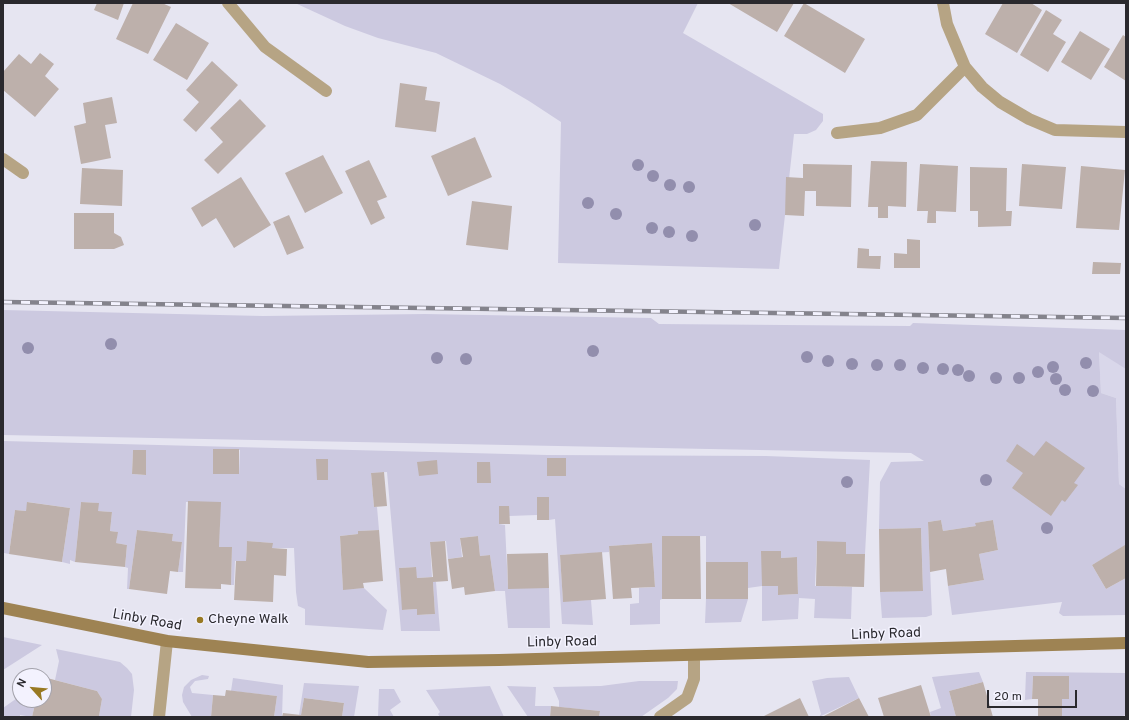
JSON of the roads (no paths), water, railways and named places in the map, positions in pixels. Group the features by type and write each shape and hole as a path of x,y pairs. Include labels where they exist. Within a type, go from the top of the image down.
{"street":[{"path":"228,3 265,47 326,91"},
{"path":"943,3 947,24 965,67 982,87 1000,102 1029,119 1055,130 1126,132"},
{"path":"837,133 880,128 916,115 965,67"},
{"path":"3,159 23,173"},
{"name":"Linby Road","path":"3,608 167,641 368,662 1126,643"},
{"path":"159,717 167,641"},
{"path":"660,717 687,698 694,679 694,655"}],"railway":[{"path":"3,302 1126,318"}],"place":[{"name":"Cheyne Walk","path":"200,620"}]}
